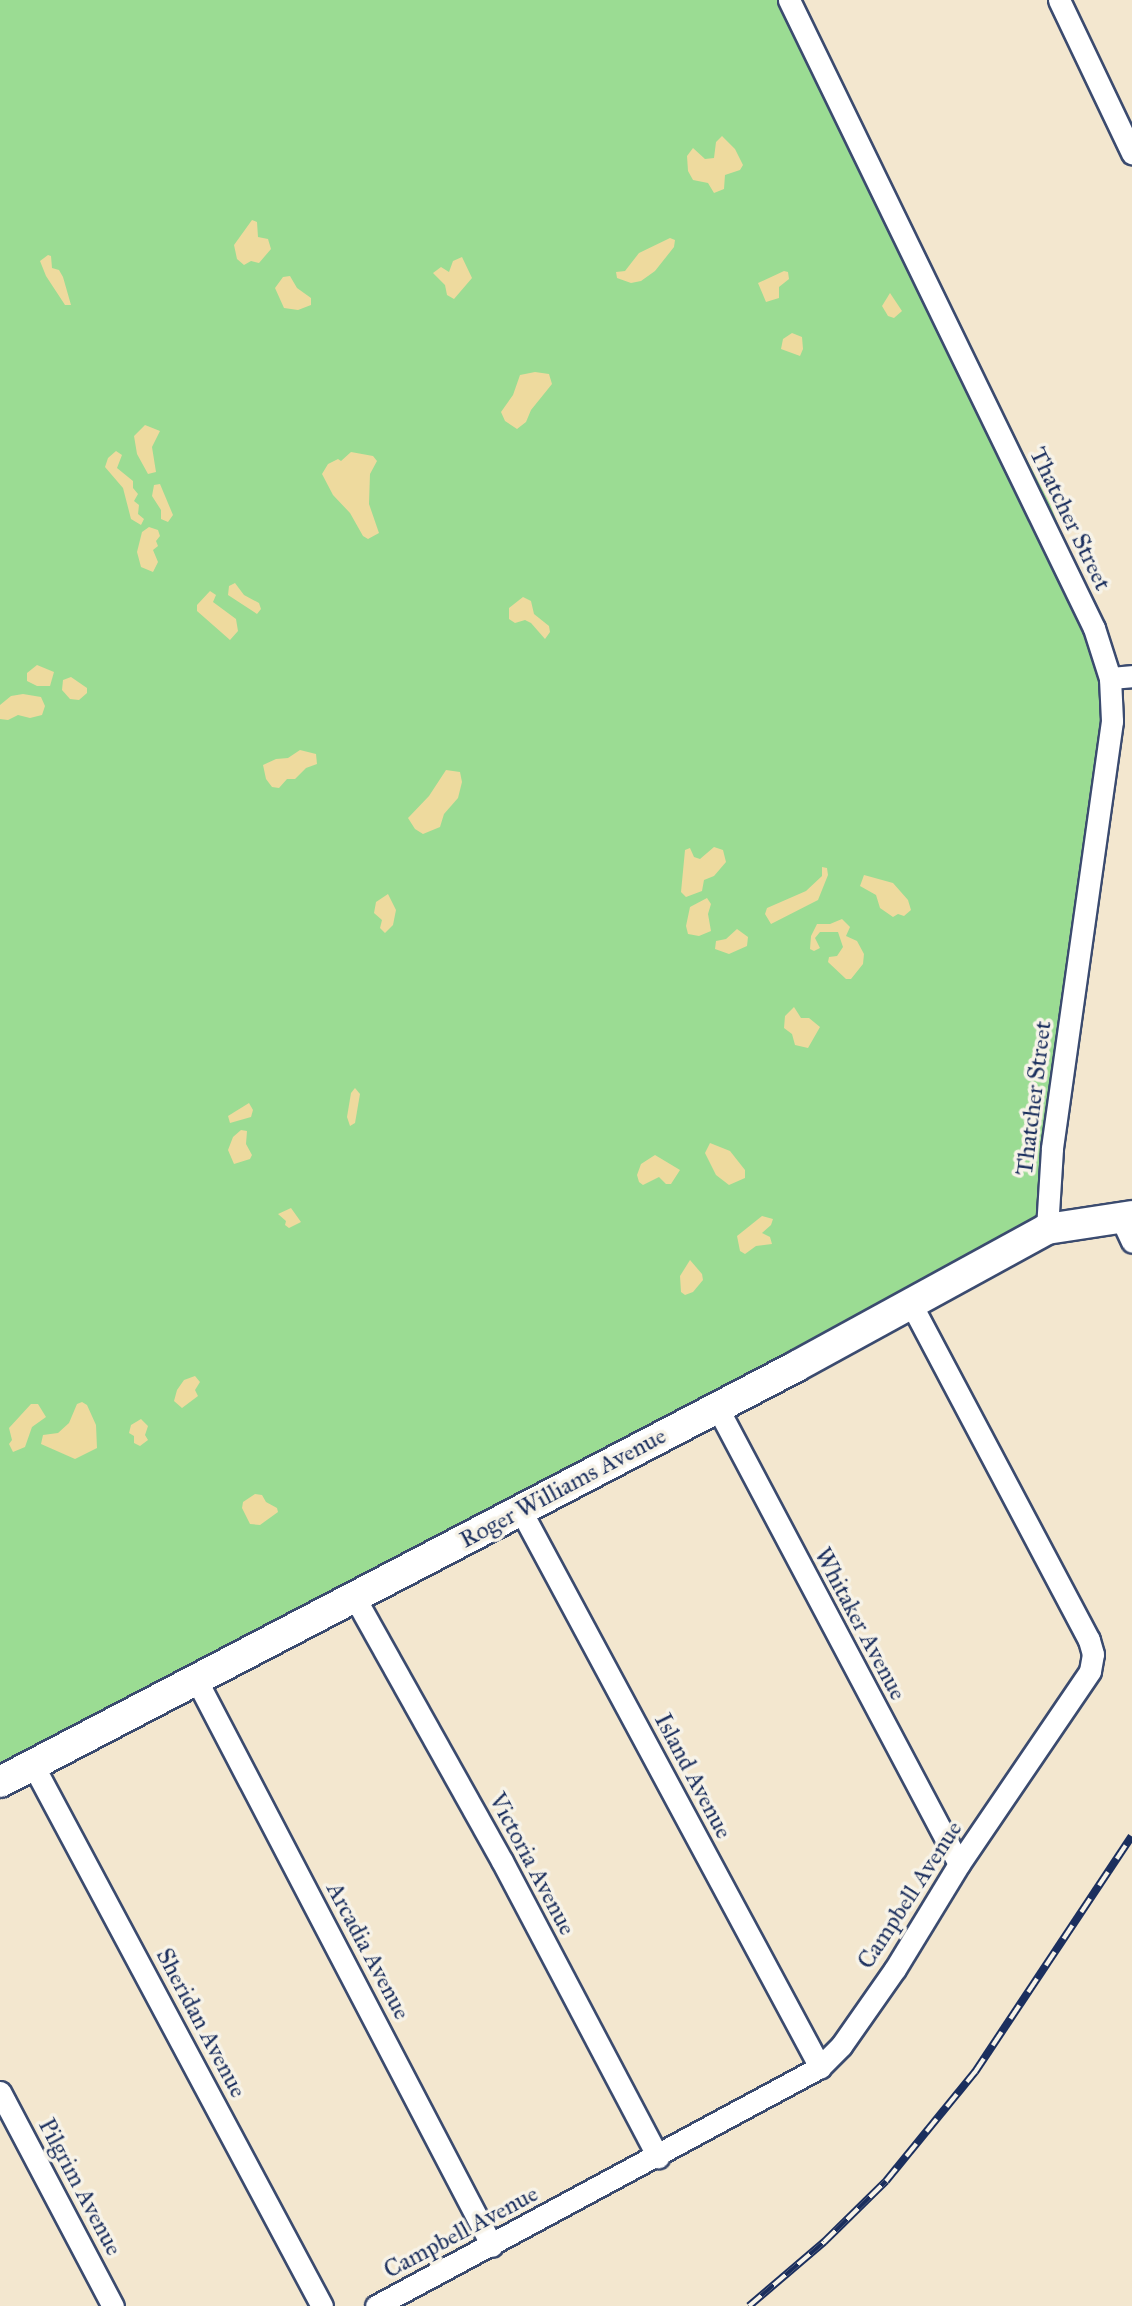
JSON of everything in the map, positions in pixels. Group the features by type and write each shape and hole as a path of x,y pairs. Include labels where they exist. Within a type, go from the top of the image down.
{"main road":[{"name":"Roger Williams Avenue","path":"0,1782 717,1407 1047,1229 1128,1225"}],"street":[{"name":"Thatcher Street","path":"789,0 1094,628 1110,678 1112,721 1052,1149 1047,1229"},
{"path":"1059,0 1132,153"},
{"path":"1110,678 1132,676"},
{"name":"Campbell Avenue","path":"376,2306 492,2246 820,2067 841,2046 895,1969 959,1864 1075,1697 1090,1671 1093,1654 1089,1640 911,1304"},
{"name":"Whitaker Avenue","path":"717,1407 959,1864"},
{"name":"Island Avenue","path":"520,1508 820,2067"},
{"name":"Victoria Avenue","path":"355,1598 502,1861 657,2157"},
{"name":"Arcadia Avenue","path":"197,1681 492,2246"},
{"name":"Sheridan Avenue","path":"33,1765 322,2306"},
{"name":"Pilgrim Avenue","path":"0,2092 113,2306"}],"green space":[{"path":"0,0 795,0 942,296 1050,504 1116,672 1049,1221 0,1769"}],"sand":[{"path":"722,136 735,149 743,165 740,170 725,175 724,189 714,193 708,183 693,180 688,171 687,156 693,148 705,159 714,158 716,142"},
{"path":"252,220 257,222 258,237 268,239 271,249 259,263 251,261 244,265 237,259 234,245"},
{"path":"670,238 675,240 674,247 655,271 641,281 631,283 617,278 616,272 625,271 639,253"},
{"path":"48,255 51,256 52,268 59,270 63,277 71,305 65,305 46,276 40,261"},
{"path":"462,257 472,278 454,299 447,295 445,285 433,273 441,267 449,272 453,261"},
{"path":"784,271 788,272 789,279 779,287 779,298 766,302 758,283"},
{"path":"290,276 297,288 311,298 311,305 298,310 284,308 275,288 283,277"},
{"path":"890,293 902,311 894,318 888,316 882,306"},
{"path":"792,333 802,337 803,349 800,356 781,349 783,339"},
{"path":"535,372 549,374 552,384 531,410 526,422 517,429 505,421 501,412 513,395 520,375"},
{"path":"145,425 160,431 152,447 156,472 148,474 137,454 134,436"},
{"path":"116,451 122,455 117,468 133,481 133,488 138,494 134,501 139,505 138,514 144,519 141,525 131,519 123,488 105,467 108,458"},
{"path":"351,452 373,456 377,461 370,474 369,504 379,533 368,539 333,495 322,474 328,464 338,459 341,461"},
{"path":"160,484 173,515 168,522 161,519 161,510 152,496 154,485"},
{"path":"149,527 158,530 160,536 156,541 158,546 153,550 158,562 153,572 141,567 137,552 142,532"},
{"path":"235,583 244,595 259,603 261,609 257,614 228,595 229,586"},
{"path":"210,591 216,595 213,602 236,619 238,631 230,640 197,611 197,605"},
{"path":"523,597 531,601 534,614 549,626 550,632 545,639 531,623 525,620 515,623 509,619 509,608"},
{"path":"37,665 54,672 50,686 37,686 27,681 27,673"},
{"path":"71,677 87,688 87,693 79,700 70,699 62,690 63,680"},
{"path":"23,694 41,697 45,706 42,715 30,718 18,715 8,720 0,719 0,705 11,696"},
{"path":"300,750 316,754 317,764 306,768 295,779 287,779 279,788 272,787 266,779 263,765 276,759 288,758"},
{"path":"446,770 460,772 462,782 458,798 444,814 440,827 423,834 415,829 408,818 429,796"},
{"path":"714,847 723,850 726,862 714,876 704,880 702,891 686,897 681,892 685,850 690,848 694,857 700,859"},
{"path":"822,867 827,868 828,875 818,900 771,924 765,914 767,908 806,891 822,876"},
{"path":"864,875 893,883 908,900 911,910 904,916 898,914 893,917 880,908 876,895 860,886"},
{"path":"388,894 396,910 393,925 385,933 380,928 382,920 374,913 376,902"},
{"path":"707,898 711,904 708,914 711,931 699,936 688,934 686,926 690,907"},
{"path":"842,919 850,927 846,936 857,941 864,954 863,964 851,979 846,979 828,962 829,957 837,956 843,947 838,932 820,932 815,938 820,948 814,951 810,949 811,936 817,924 830,924"},
{"path":"737,929 748,937 747,946 729,954 715,949 716,941 726,939"},
{"path":"794,1007 801,1018 809,1018 820,1027 808,1048 795,1045 792,1034 784,1028 785,1016"},
{"path":"355,1088 360,1094 355,1123 350,1126 347,1117 351,1093"},
{"path":"249,1103 253,1110 251,1117 230,1123 228,1116"},
{"path":"241,1130 247,1131 246,1144 252,1155 250,1159 234,1164 228,1150 233,1137"},
{"path":"710,1143 730,1151 745,1170 745,1178 729,1185 716,1175 705,1153"},
{"path":"655,1155 680,1170 671,1184 666,1184 659,1177 643,1185 639,1182 637,1175 641,1164"},
{"path":"291,1208 301,1222 289,1228 278,1214"},
{"path":"762,1216 773,1219 771,1225 762,1233 770,1237 772,1244 756,1246 745,1254 740,1251 737,1236"},
{"path":"690,1260 702,1274 703,1280 693,1292 685,1295 681,1292 680,1276"},
{"path":"195,1376 200,1382 195,1390 198,1396 182,1408 174,1401 177,1390 184,1380"},
{"path":"82,1402 87,1405 96,1425 97,1448 75,1459 41,1444 43,1435 58,1433 69,1423 77,1404"},
{"path":"31,1404 38,1404 46,1417 32,1427 25,1447 13,1452 9,1444 12,1440 9,1428"},
{"path":"141,1419 148,1426 145,1435 148,1440 140,1446 134,1443 134,1436 129,1433 131,1425"},
{"path":"255,1494 262,1495 278,1512 260,1525 250,1524 242,1508 243,1502"}],"railway":[{"path":"749,2306 824,2242 886,2181 975,2072 1132,1836"}]}
